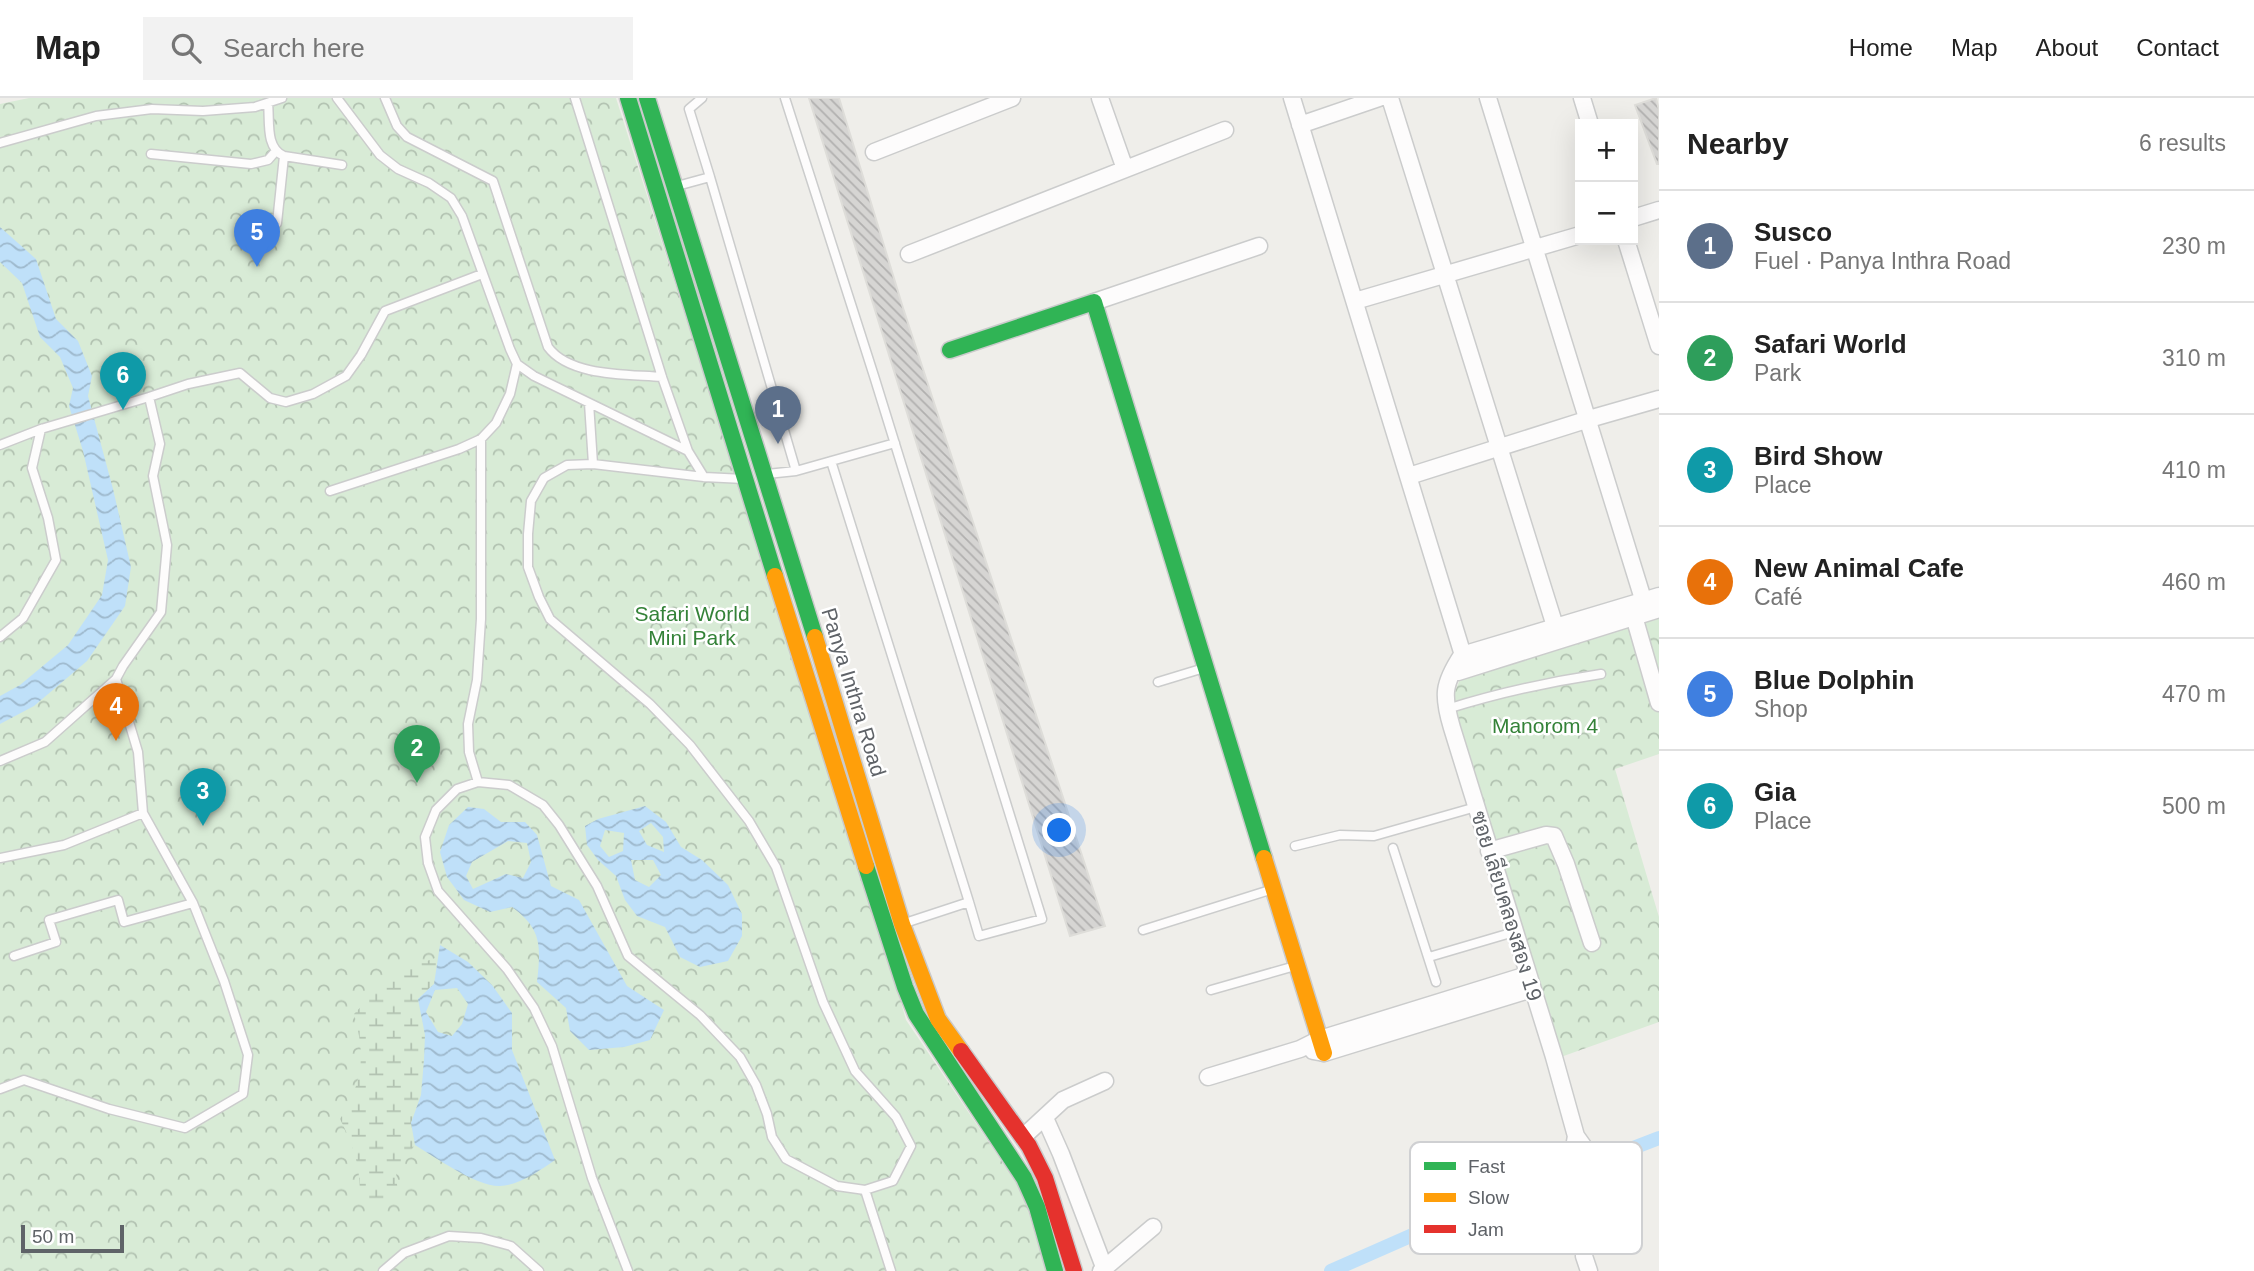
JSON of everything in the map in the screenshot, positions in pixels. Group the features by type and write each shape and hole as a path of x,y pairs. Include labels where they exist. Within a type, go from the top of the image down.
{"street":[{"name":"Panya Inthra Road","path":"628,98 744,479 886,930 916,1014 1024,1178 1037,1207 1055,1271"},
{"name":"Panya Inthra Road","path":"647,98 902,924 938,1019 1023,1137 1045,1178 1074,1271"},
{"path":"874,152 1012,98"},
{"path":"1100,98 1125,169"},
{"path":"1292,98 1465,662 1645,606"},
{"path":"1300,125 1379,98"},
{"path":"1390,98 1557,633"},
{"path":"1488,98 1645,606 1659,703"},
{"path":"1582,98 1588,119"},
{"path":"909,254 1225,130"},
{"path":"1638,216 1659,210"},
{"path":"1355,301 1575,237"},
{"path":"1628,245 1659,346"},
{"path":"950,350 1259,246"},
{"path":"1094,302 1322,1046"},
{"path":"1409,476 1659,399"},
{"name":"ซอย เลียบคลองสอง 19","path":"1465,662 1449,675 1445,694 1446,709 1577,1142"},
{"path":"1489,851 1546,835 1554,836 1563,853 1592,943"},
{"path":"1208,1077 1300,1049 1322,1046 1530,982"},
{"path":"1023,1137 1063,1100 1105,1081"},
{"path":"1045,1118 1071,1178 1103,1269 1153,1227"},
{"name":"ซอย เลียบคลองสอง 19","path":"1584,1254 1589,1271"}],"lane":[{"path":"0,144 96,116 152,110 203,111 255,107 282,98"},
{"path":"338,98 380,155 398,169 429,183 451,198 462,216 517,364 534,376 688,451"},
{"path":"385,98 397,126 407,138 493,181 551,353 590,371 662,377"},
{"path":"575,98 662,377 688,451 705,477"},
{"path":"702,98 689,109 796,471"},
{"path":"785,98 1042,919 979,936 831,461"},
{"path":"268,103 271,145 279,154 342,165"},
{"path":"151,154 251,164 279,154"},
{"path":"277,223 279,154"},
{"path":"657,191 710,177"},
{"path":"0,444 188,384 240,373 270,398 286,402 313,394 346,376 385,311 482,274"},
{"path":"330,491 481,439 496,423 510,394 517,364"},
{"path":"0,761 45,742 116,679 161,612 167,545 153,476 159,444 149,397"},
{"path":"589,403 593,464"},
{"path":"0,637 23,618 56,560 48,518 32,468 41,429"},
{"path":"478,782 469,752 468,724 477,680 481,619 481,439"},
{"path":"628,1271 592,1178 552,1046 534,1008 507,969 438,891 428,863 425,837 436,810 457,789 478,782 509,785 543,804 597,886 628,956 700,1015 740,1057 756,1085 772,1137 786,1159 837,1185 865,1190 893,1181 911,1146 896,1117 855,1071 823,1002 776,867 749,821 690,745 650,704 550,619 528,567 531,501 544,478 567,465 639,467 705,477 744,479 796,471 895,443"},
{"path":"1158,682 1207,667"},
{"path":"1446,709 1499,693 1601,674"},
{"path":"0,1089 24,1080 109,1109 185,1128 243,1094 248,1055 193,903 143,813 138,752 116,679"},
{"path":"1295,846 1340,835 1374,836 1476,807"},
{"path":"0,858 64,845 143,813"},
{"path":"1393,848 1436,982"},
{"path":"1143,930 1274,889"},
{"path":"14,956 56,942 49,920 118,900 124,922 193,903"},
{"path":"886,930 969,902"},
{"path":"1429,957 1514,932"},
{"path":"1211,990 1298,965"},
{"path":"865,1190 891,1271"},
{"path":"383,1271 404,1253 449,1236 481,1238 511,1246 540,1271"}],"green space":[{"name":"Safari World Mini Park","path":"29,98 616,98 883,938 906,1020 1023,1193 1046,1271 0,1271 0,104"},
{"name":"Manorom 4","path":"1659,603 1659,754 1615,769 1659,917 1659,1022 1558,1058 1450,704 1467,662"},
{"path":"438,957 434,984 418,999 425,1035 421,1095 411,1123 415,1145 396,1171 398,1197 380,1210 360,1190 354,1153 340,1119 354,1093 360,1068 360,1043 354,1014 373,994 405,969"}],"water":[{"path":"0,227 36,259 56,319 78,341 92,376 88,396 131,567 125,606 87,661 34,706 0,724 0,696 20,685 68,645 102,595 108,560 83,451 69,406 73,388 60,357 40,337 22,283 0,262"},
{"path":"645,806 666,822 681,847 702,860 728,885 742,914 742,936 728,961 700,967 680,957 665,927 637,916 625,900 616,876 598,860 587,845 585,826 598,819","holes":["651,823 663,837 664,852 647,845 639,831","605,830 624,833 623,851 609,857 600,846","631,860 653,860 661,875 649,887 635,880"]},
{"path":"468,807 484,809 501,822 525,822 537,835 551,886 579,900 627,986 664,1010 650,1040 624,1047 589,1050 570,1031 566,1008 537,982 539,948 529,923 512,907 490,912 464,900 447,877 440,852 449,825","holes":["508,841 527,843 531,862 523,878 506,874 473,889 466,876 472,862"]},
{"path":"440,945 468,962 492,985 512,1013 512,1050 555,1160 522,1180 500,1186 480,1182 415,1145 411,1123 421,1095 425,1035 418,999 434,984","holes":["457,988 468,1004 462,1024 452,1036 438,1032 426,1012 435,990"]}],"building":[{"path":"809,98 839,98 903,308 1105,926 1070,936"},
{"path":"1656,98 1659,110 1659,164 1635,105"}],"waterway":[{"path":"1642,1145 1659,1138"},
{"path":"1331,1271 1410,1236"}],"traffic: fast":[{"path":"628,98 775,576"},
{"path":"647,98 815,637"},
{"path":"950,350 1094,302 1264,858"},
{"path":"866,866 916,1014 1024,1178 1037,1207 1055,1271"}],"traffic: slow":[{"path":"775,576 866,866"},
{"path":"815,637 902,924 938,1019 961,1051"},
{"path":"1264,858 1324,1053"}],"traffic: jam":[{"path":"961,1051 1029,1146 1045,1178 1074,1271"}],"place":[{"name":"Blue Dolphin","path":"257,267"},
{"name":"Gia","path":"123,410"},
{"name":"Susco","path":"778,444"},
{"name":"New Animal Cafe","path":"116,741"},
{"name":"Safari World","path":"417,783"},
{"name":"Bird Show","path":"203,826"}]}
